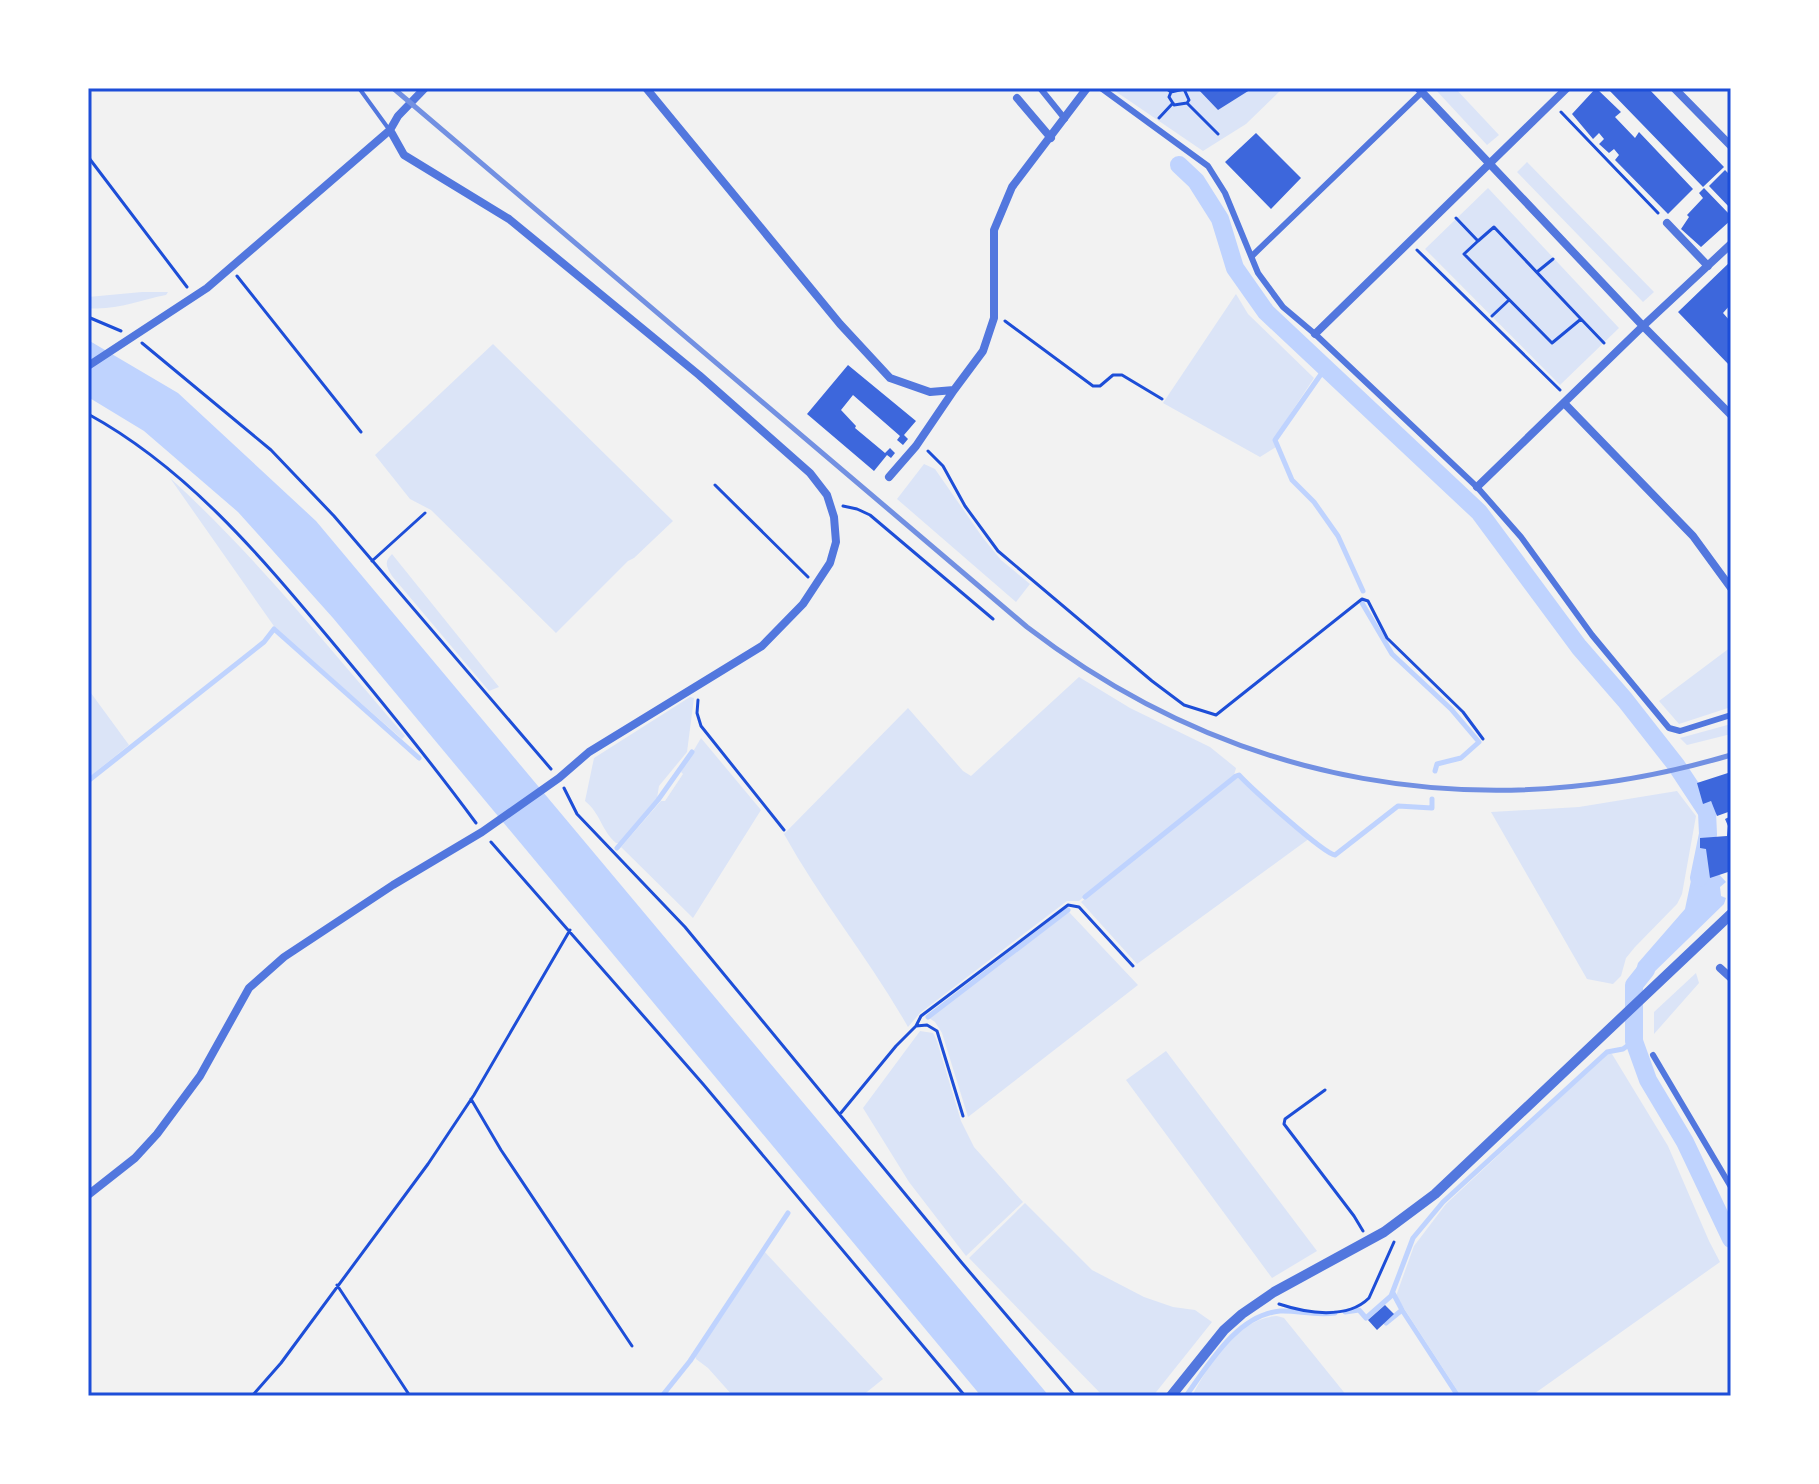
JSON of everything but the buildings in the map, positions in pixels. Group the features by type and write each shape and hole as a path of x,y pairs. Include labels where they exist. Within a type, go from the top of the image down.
{"street":[{"path":"88,366 194,296 230,267 390,130 398,116 425,88"},
{"path":"646,88 840,324 890,378 930,392 954,390"},
{"path":"1040,88 1065,119"},
{"path":"889,477 916,446 983,351 994,318 994,230 1012,187 1087,88"},
{"path":"1101,88 1208,166 1225,193 1258,273 1283,307 1477,487 1521,537 1592,635 1669,728 1680,731 1731,715"},
{"path":"1315,334 1567,88"},
{"path":"1674,88 1731,146"},
{"path":"1252,256 1420,90 1731,415"},
{"path":"1017,98 1051,138"},
{"path":"88,1195 135,1158 157,1134 200,1076 249,988 272,967 393,885 482,832 559,778 589,752 762,646 782,628 817,585 830,563 836,542 827,495 810,473 699,375 509,219 404,155 390,130"},
{"path":"1667,223 1708,266"},
{"path":"1477,487 1731,244"},
{"path":"1566,401 1693,536 1731,588"},
{"path":"1171,1396 1224,1330 1265,1298 1369,1241 1404,1218 1464,1168 1731,914"},
{"path":"1720,968 1731,978"},
{"path":"1653,1055 1731,1187"}],"lane":[{"path":"359,88 390,130"}],"path":[{"path":"1166,88 1171,92"},
{"path":"1178,88 1187,89 1187,103 1180,106 1173,103 1169,97 1171,92 1178,88"},
{"path":"1158,120 1173,103"},
{"path":"1187,103 1218,134"},
{"path":"1561,112 1667,223"},
{"path":"89,158 194,296"},
{"path":"1456,218 1478,241"},
{"path":"1581,319 1552,343 1464,254 1494,227 1604,343"},
{"path":"1408,242 1566,401"},
{"path":"1537,272 1553,259"},
{"path":"230,267 361,432"},
{"path":"1492,316 1509,300"},
{"path":"88,317 133,337 271,450 372,561 559,778 577,814 685,927 942,1240 1075,1396"},
{"path":"994,318 1018,328 1093,386 1100,386 1113,375 1122,375 1162,399"},
{"path":"88,414 179,475 266,563 422,748 482,832 570,930 965,1396"},
{"path":"916,446 929,452 943,466 965,506 998,551 1184,705 1216,715 1362,599 1368,601 1387,638 1463,712 1483,739"},
{"path":"715,485 817,585"},
{"path":"831,507 857,509 870,515 993,619"},
{"path":"372,561 425,513"},
{"path":"701,684 697,713 701,726 784,830"},
{"path":"840,1114 916,1026 921,1016 1068,905 1079,907 1133,966"},
{"path":"252,1396 281,1363 421,1175 471,1099 570,930"},
{"path":"916,1026 927,1025 937,1031 963,1116"},
{"path":"1325,1090 1285,1119 1284,1124 1354,1216 1369,1241"},
{"path":"471,1099 501,1150 632,1346"},
{"path":"1265,1298 1314,1313 1350,1309 1364,1303 1404,1218"},
{"path":"337,1285 410,1396"}],"shaded area":[{"path":"1117,88 1283,88 1246,124 1203,151 1115,91"},
{"path":"1434,88 1455,88 1499,135 1487,145"},
{"path":"1527,162 1654,292 1643,302 1517,172"},
{"path":"1488,188 1619,328 1560,385 1425,249"},
{"path":"168,292 117,307 88,308 88,297"},
{"path":"1236,294 1248,314 1314,378 1273,440 1276,447 1260,457 1163,403"},
{"path":"493,344 673,521 556,633 431,510 410,499 375,455"},
{"path":"924,464 935,469 1001,560 1030,584 1016,602 897,499"},
{"path":"170,478 291,603 405,736 402,739 276,629"},
{"path":"392,554 499,687 489,691 392,576 387,564"},
{"path":"1731,647 1731,707 1679,724 1659,701"},
{"path":"1079,677 1130,708 1210,747 1236,768 1234,775 1079,901 1067,901 920,1013 908,1027 784,834 908,708 963,771 971,776"},
{"path":"88,689 129,745 88,778"},
{"path":"690,697 694,698 687,752 659,786 657,798 616,843 585,801 594,758"},
{"path":"1731,724 1731,734 1687,745 1680,738"},
{"path":"701,738 761,810 693,918 621,847 661,801 665,801"},
{"path":"1236,777 1310,838 1137,964 1081,902"},
{"path":"1677,791 1696,816 1682,894 1677,904 1626,958 1621,976 1613,984 1587,979 1491,812 1579,807"},
{"path":"1069,912 1138,985 968,1117 942,1033 929,1018"},
{"path":"1696,973 1699,983 1654,1034 1654,1012"},
{"path":"920,1031 933,1033 937,1041 961,1121 974,1147 1023,1202 966,1256 909,1182 863,1108"},
{"path":"1166,1051 1317,1251 1272,1278 1126,1080"},
{"path":"1607,1054 1612,1054 1668,1146 1720,1262 1531,1396 1461,1396 1396,1296 1414,1246 1446,1204"},
{"path":"1025,1203 1092,1270 1144,1297 1173,1307 1195,1310 1212,1322 1153,1396 1103,1396 969,1258"},
{"path":"763,1250 883,1379 862,1396 733,1396 696,1359 695,1355"},
{"path":"1284,1318 1347,1396 1192,1396 1216,1357 1237,1334 1263,1319"}],"water":[{"path":"88,340 178,393 316,521 1049,1396 981,1396 333,618 238,512 144,431 88,397"},
{"path":"1697,852 1704,853 1705,859 1726,882 1720,887 1721,896 1726,898 1724,904 1649,977 1630,991 1638,963 1685,909"}],"waterway":[{"path":"1179,165 1196,181 1220,219 1235,268 1266,312 1479,512 1579,647 1676,765 1707,812 1708,834 1699,878"},
{"path":"1326,367 1275,440 1292,480 1314,502 1338,536 1363,591"},
{"path":"1362,603 1392,654 1451,709 1479,742 1461,758 1437,764 1435,771"},
{"path":"88,781 264,642 274,629 419,758"},
{"path":"617,848 658,800 692,752"},
{"path":"1085,897 1239,775 1303,833 1335,855 1398,806 1432,808 1432,799"},
{"path":"928,1017 1068,910"},
{"path":"1646,970 1634,985 1634,1041 1648,1080 1685,1142 1731,1239"},
{"path":"1345,1312 1359,1310 1366,1318 1391,1296 1413,1238 1443,1202 1607,1052 1623,1049 1634,1041"},
{"path":"662,1396 690,1361 788,1213"},
{"path":"1393,1293 1402,1310"},
{"path":"1386,1323 1402,1310 1458,1396"},
{"path":"1186,1396 1226,1343 1250,1321 1280,1311 1335,1313"}],"railway":[{"path":"393,88 1027,627 1106,681 1189,724 1275,757 1363,778 1453,789 1545,789 1637,777 1731,755"}]}
